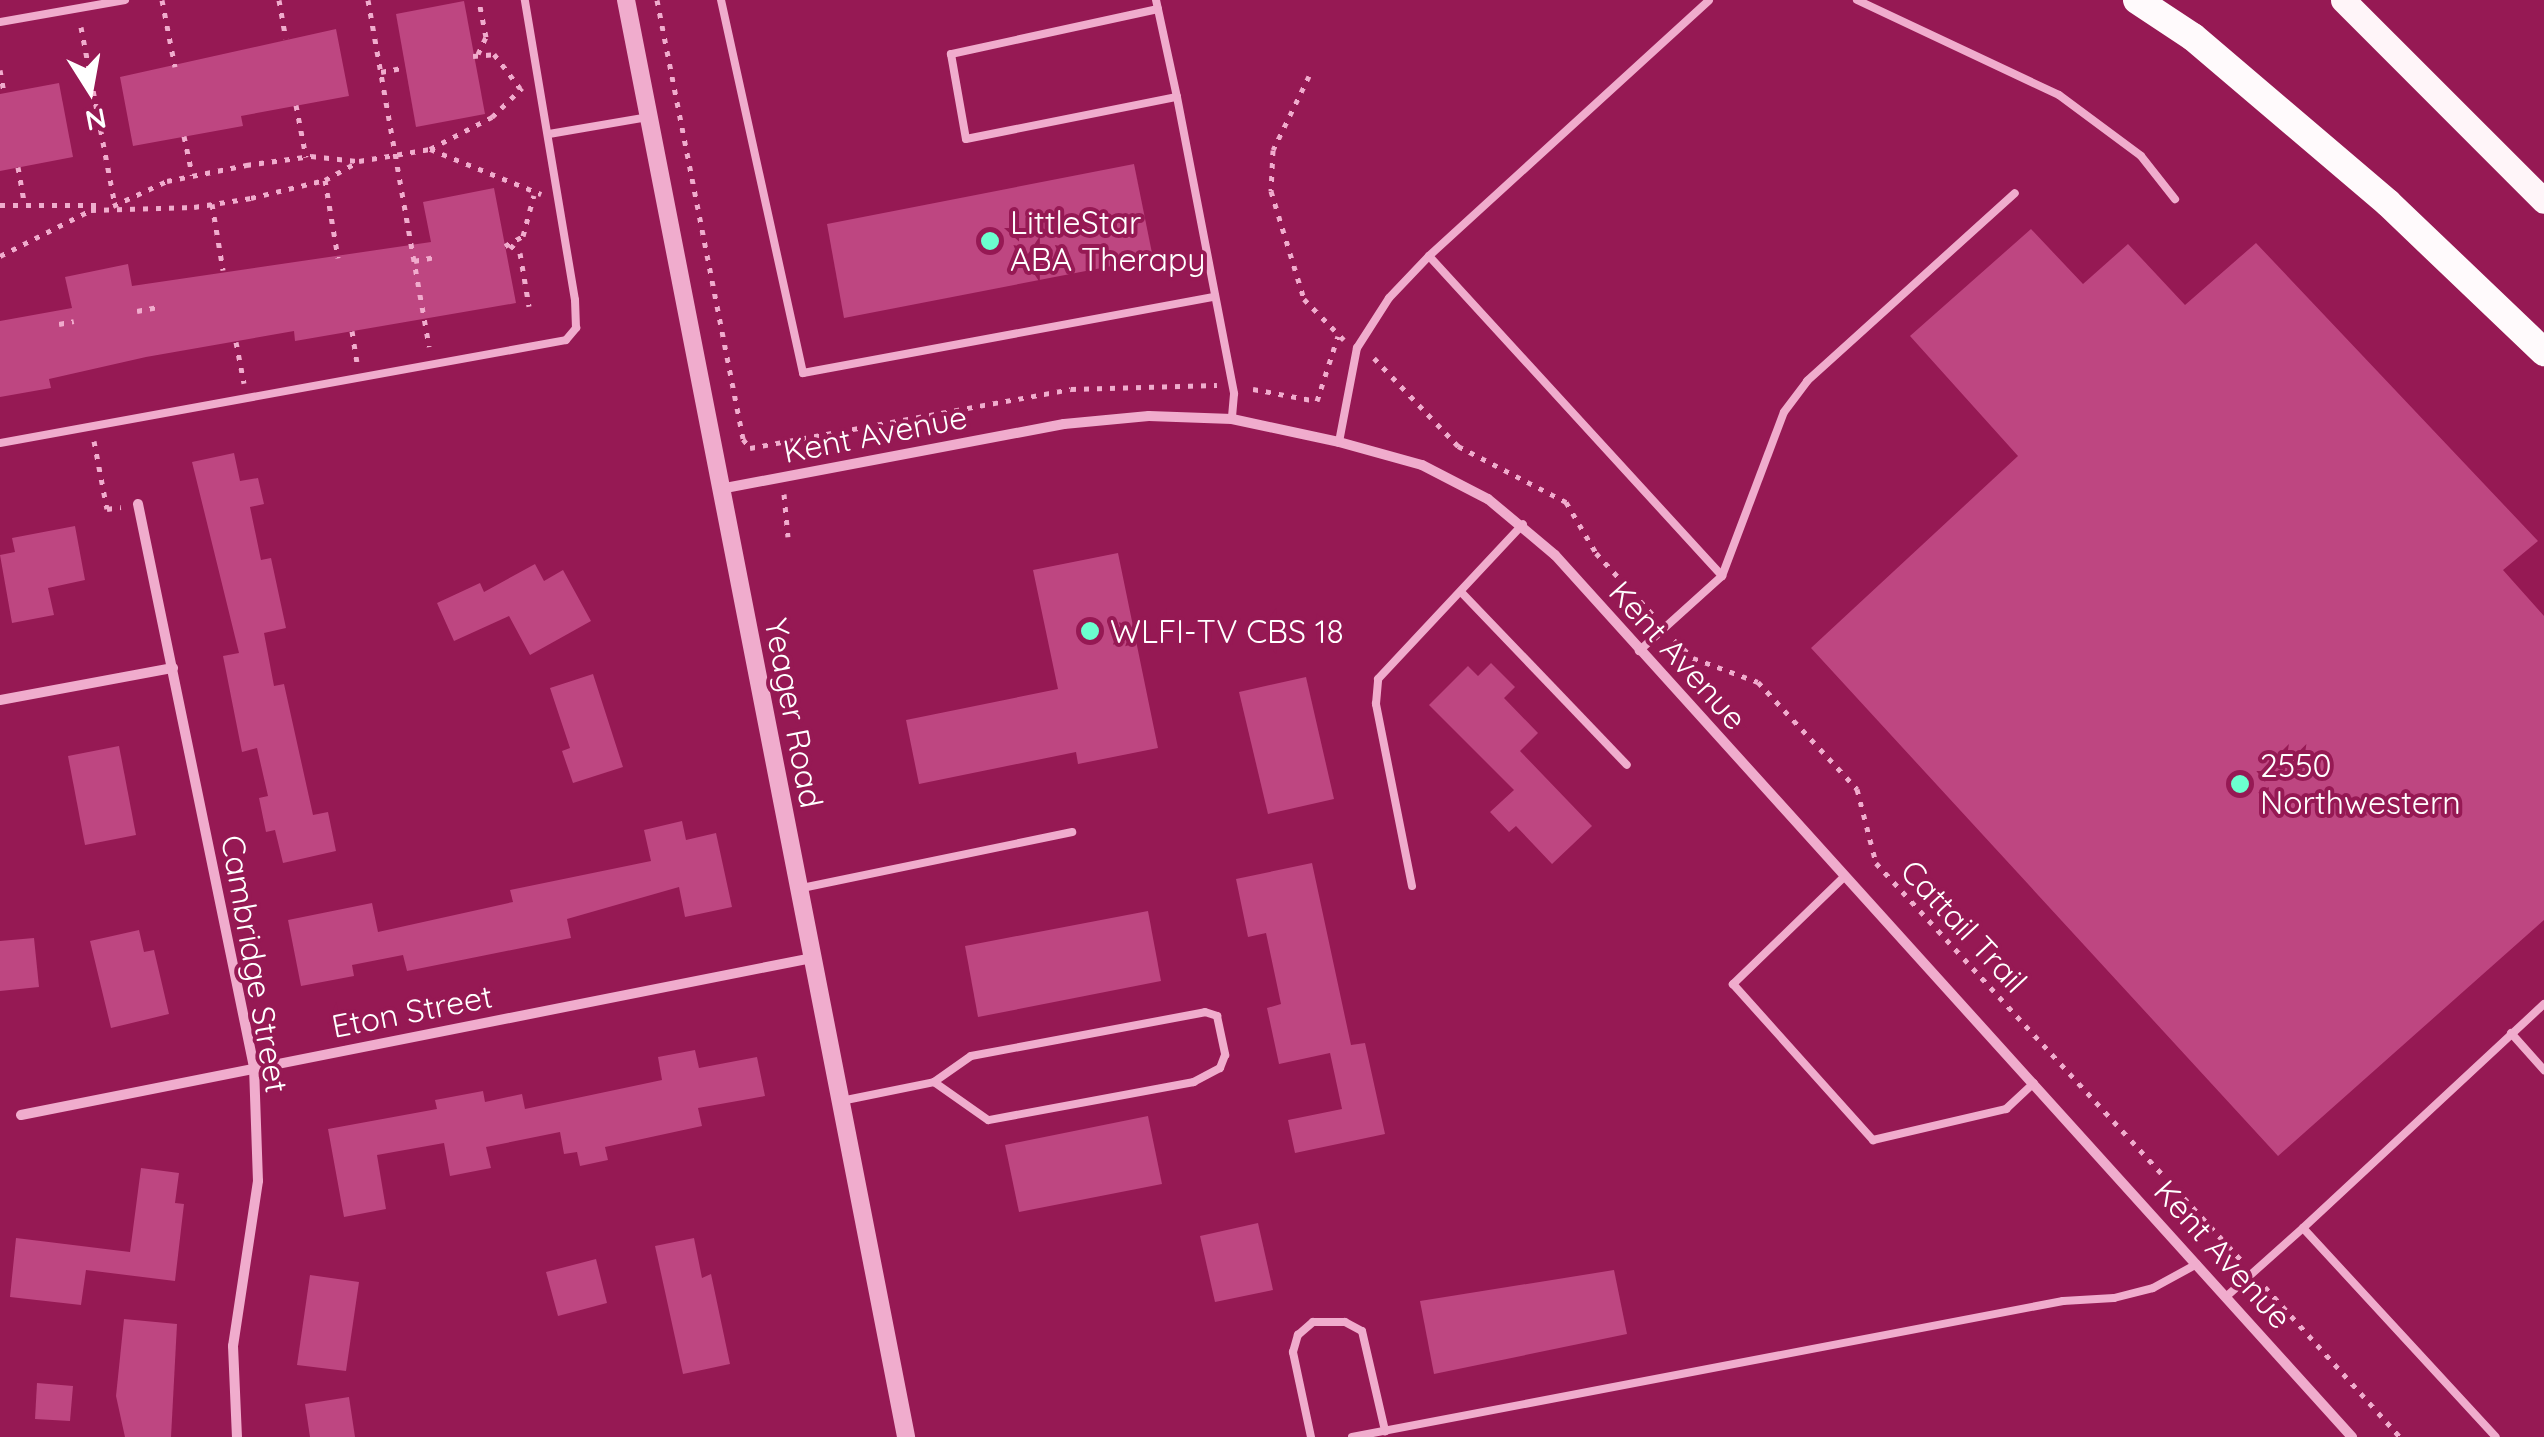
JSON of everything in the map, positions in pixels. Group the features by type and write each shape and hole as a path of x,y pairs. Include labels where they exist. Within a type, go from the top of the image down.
{"highway":[{"path":"2137,0 2193,38 2388,203 2544,352"}],"main road":[{"path":"2343,0 2544,201"}],"street":[{"name":"Yeager Road","path":"626,0 906,1437"},
{"name":"Kent Avenue","path":"720,488 1064,424 1149,416 1232,420 1339,442 1422,465 1523,524 2199,1262 2352,1437"},
{"name":"Cambridge Street","path":"138,504 254,1067 258,1181 233,1346 237,1437"},
{"path":"0,700 173,668"},
{"name":"Eton Street","path":"22,1115 812,958"}],"lane":[{"path":"0,22 125,0"},
{"path":"0,443 566,340 576,328 558,190 525,0"},
{"path":"721,0 803,373 1214,297"},
{"path":"1339,442 1357,348 1390,298 1429,256 1709,0"},
{"path":"1856,0 2059,95 2142,156 2175,199"},
{"path":"1177,97 966,139 951,54 1157,4 1177,97 1234,394 1232,420"},
{"path":"549,134 648,116"},
{"path":"1639,651 1722,576 1784,412 1807,381 2014,193"},
{"path":"1429,256 1722,576"},
{"path":"1412,886 1376,704 1378,679 1523,524"},
{"path":"1462,592 1626,765"},
{"path":"797,888 1072,832"},
{"path":"1846,876 1733,984 1872,1140 2006,1110 2034,1083"},
{"path":"2228,1295 2544,1004"},
{"path":"841,1101 934,1082 972,1056 1205,1012 1217,1016 1225,1055 1220,1068 1194,1082 988,1120 934,1082"},
{"path":"2512,1033 2544,1070"},
{"path":"2303,1228 2496,1437"},
{"path":"1352,1437 2063,1301 2114,1298 2154,1288 2199,1262"},
{"path":"1311,1437 1293,1352 1298,1334 1313,1322 1345,1322 1362,1331 1385,1431"}],"path":[{"path":"162,0 174,67"},
{"path":"279,0 286,38"},
{"path":"368,0 432,366"},
{"path":"479,0 486,41 476,55 494,54 520,88"},
{"path":"656,0 742,439 750,448 776,450 1071,389 1206,384"},
{"path":"78,8 115,206"},
{"path":"380,72 406,67"},
{"path":"0,70 4,93"},
{"path":"1252,389 1316,401 1338,336 1304,299 1271,191 1273,150 1309,76"},
{"path":"0,205 212,204 324,180 359,162 430,148 492,118 520,88 540,85"},
{"path":"296,105 306,157"},
{"path":"184,136 192,175"},
{"path":"430,148 534,195 558,190"},
{"path":"0,256 91,210 115,206 192,175 306,157 359,162"},
{"path":"18,167 24,202"},
{"path":"324,180 338,258"},
{"path":"529,306 520,252 508,246 522,236 534,195"},
{"path":"212,204 224,270"},
{"path":"414,261 434,258"},
{"path":"137,311 156,307"},
{"path":"59,324 74,321"},
{"path":"352,331 360,378"},
{"path":"236,342 247,399"},
{"path":"1372,356 1458,446 1566,502 1596,553 1643,605"},
{"path":"92,427 106,510 138,504"},
{"path":"786,506 788,537"},
{"name":"Cattail Trail","path":"1683,650 1758,682 1857,789 1876,863 2226,1244"},
{"path":"2270,1292 2400,1437"}],"building":[{"path":"464,1 485,114 416,127 396,14"},
{"path":"336,29 349,96 241,116 243,126 133,146 120,77"},
{"path":"59,83 73,157 0,171 0,94"},
{"name":"LittleStar ABA Therapy","path":"1134,164 1153,258 844,318 827,224"},
{"path":"494,188 516,303 295,341 294,331 146,357 49,379 51,388 0,397 0,321 72,308 65,277 128,264 132,286 431,242 423,202"},
{"name":"2550 Northwestern","path":"2031,229 2083,284 2128,244 2185,305 2256,243 2538,541 2503,570 2544,616 2544,920 2278,1156 1811,648 2018,456 1910,336"},
{"path":"234,453 240,481 258,478 264,504 250,507 261,560 271,558 286,628 264,633 274,686 284,684 313,815 328,812 336,851 283,863 275,830 266,832 259,798 268,796 257,748 242,752 223,656 239,653 192,462"},
{"path":"75,526 85,580 48,588 54,615 12,623 0,555 15,552 12,538"},
{"name":"WLFI-TV CBS 18","path":"1118,553 1158,748 1078,764 1076,752 919,784 906,720 1058,689 1033,570"},
{"path":"535,564 544,581 563,570 591,621 530,655 509,616 454,641 437,603 480,583 484,592"},
{"path":"1491,663 1515,687 1504,698 1538,733 1520,751 1592,826 1552,864 1516,826 1509,832 1490,812 1514,790 1429,705 1468,666 1478,676"},
{"path":"593,674 623,767 573,783 562,751 570,748 550,688"},
{"path":"1306,677 1334,799 1268,814 1239,692"},
{"path":"119,746 136,835 85,845 68,756"},
{"path":"682,821 686,840 716,833 732,907 685,917 679,887 567,919 571,938 407,971 403,955 352,965 354,976 301,986 288,920 372,903 378,932 513,902 510,890 651,861 644,830"},
{"path":"1312,863 1351,1045 1365,1043 1385,1134 1295,1153 1288,1120 1342,1109 1330,1053 1279,1064 1267,1008 1281,1004 1266,933 1248,937 1236,879"},
{"path":"1148,911 1161,981 978,1017 965,946"},
{"path":"139,930 144,952 154,950 169,1014 111,1028 90,941"},
{"path":"34,938 39,987 0,991 0,941"},
{"path":"695,1050 699,1068 757,1057 765,1096 698,1108 702,1126 605,1147 608,1160 580,1166 577,1152 564,1154 560,1132 486,1147 491,1168 450,1176 444,1143 377,1155 386,1209 344,1217 328,1129 437,1109 435,1100 483,1091 485,1102 522,1094 525,1109 662,1080 658,1057"},
{"path":"1148,1116 1162,1184 1019,1212 1005,1145"},
{"path":"141,1168 179,1173 175,1203 184,1204 175,1281 86,1270 81,1305 10,1297 16,1238 130,1252"},
{"path":"1258,1223 1273,1290 1215,1302 1200,1236"},
{"path":"694,1238 702,1278 711,1274 730,1364 683,1374 655,1246"},
{"path":"596,1259 607,1303 558,1316 546,1272"},
{"path":"1614,1270 1627,1334 1434,1374 1420,1301"},
{"path":"310,1275 359,1282 346,1371 297,1365"},
{"path":"124,1319 177,1324 171,1437 125,1437 116,1396"},
{"path":"37,1383 73,1386 70,1421 35,1419"},
{"path":"349,1397 355,1437 310,1437 305,1404"}],"place":[{"name":"LittleStar ABA Therapy","path":"990,241"},
{"name":"WLFI-TV CBS 18","path":"1090,631"},
{"name":"2550 Northwestern","path":"2240,784"}]}
